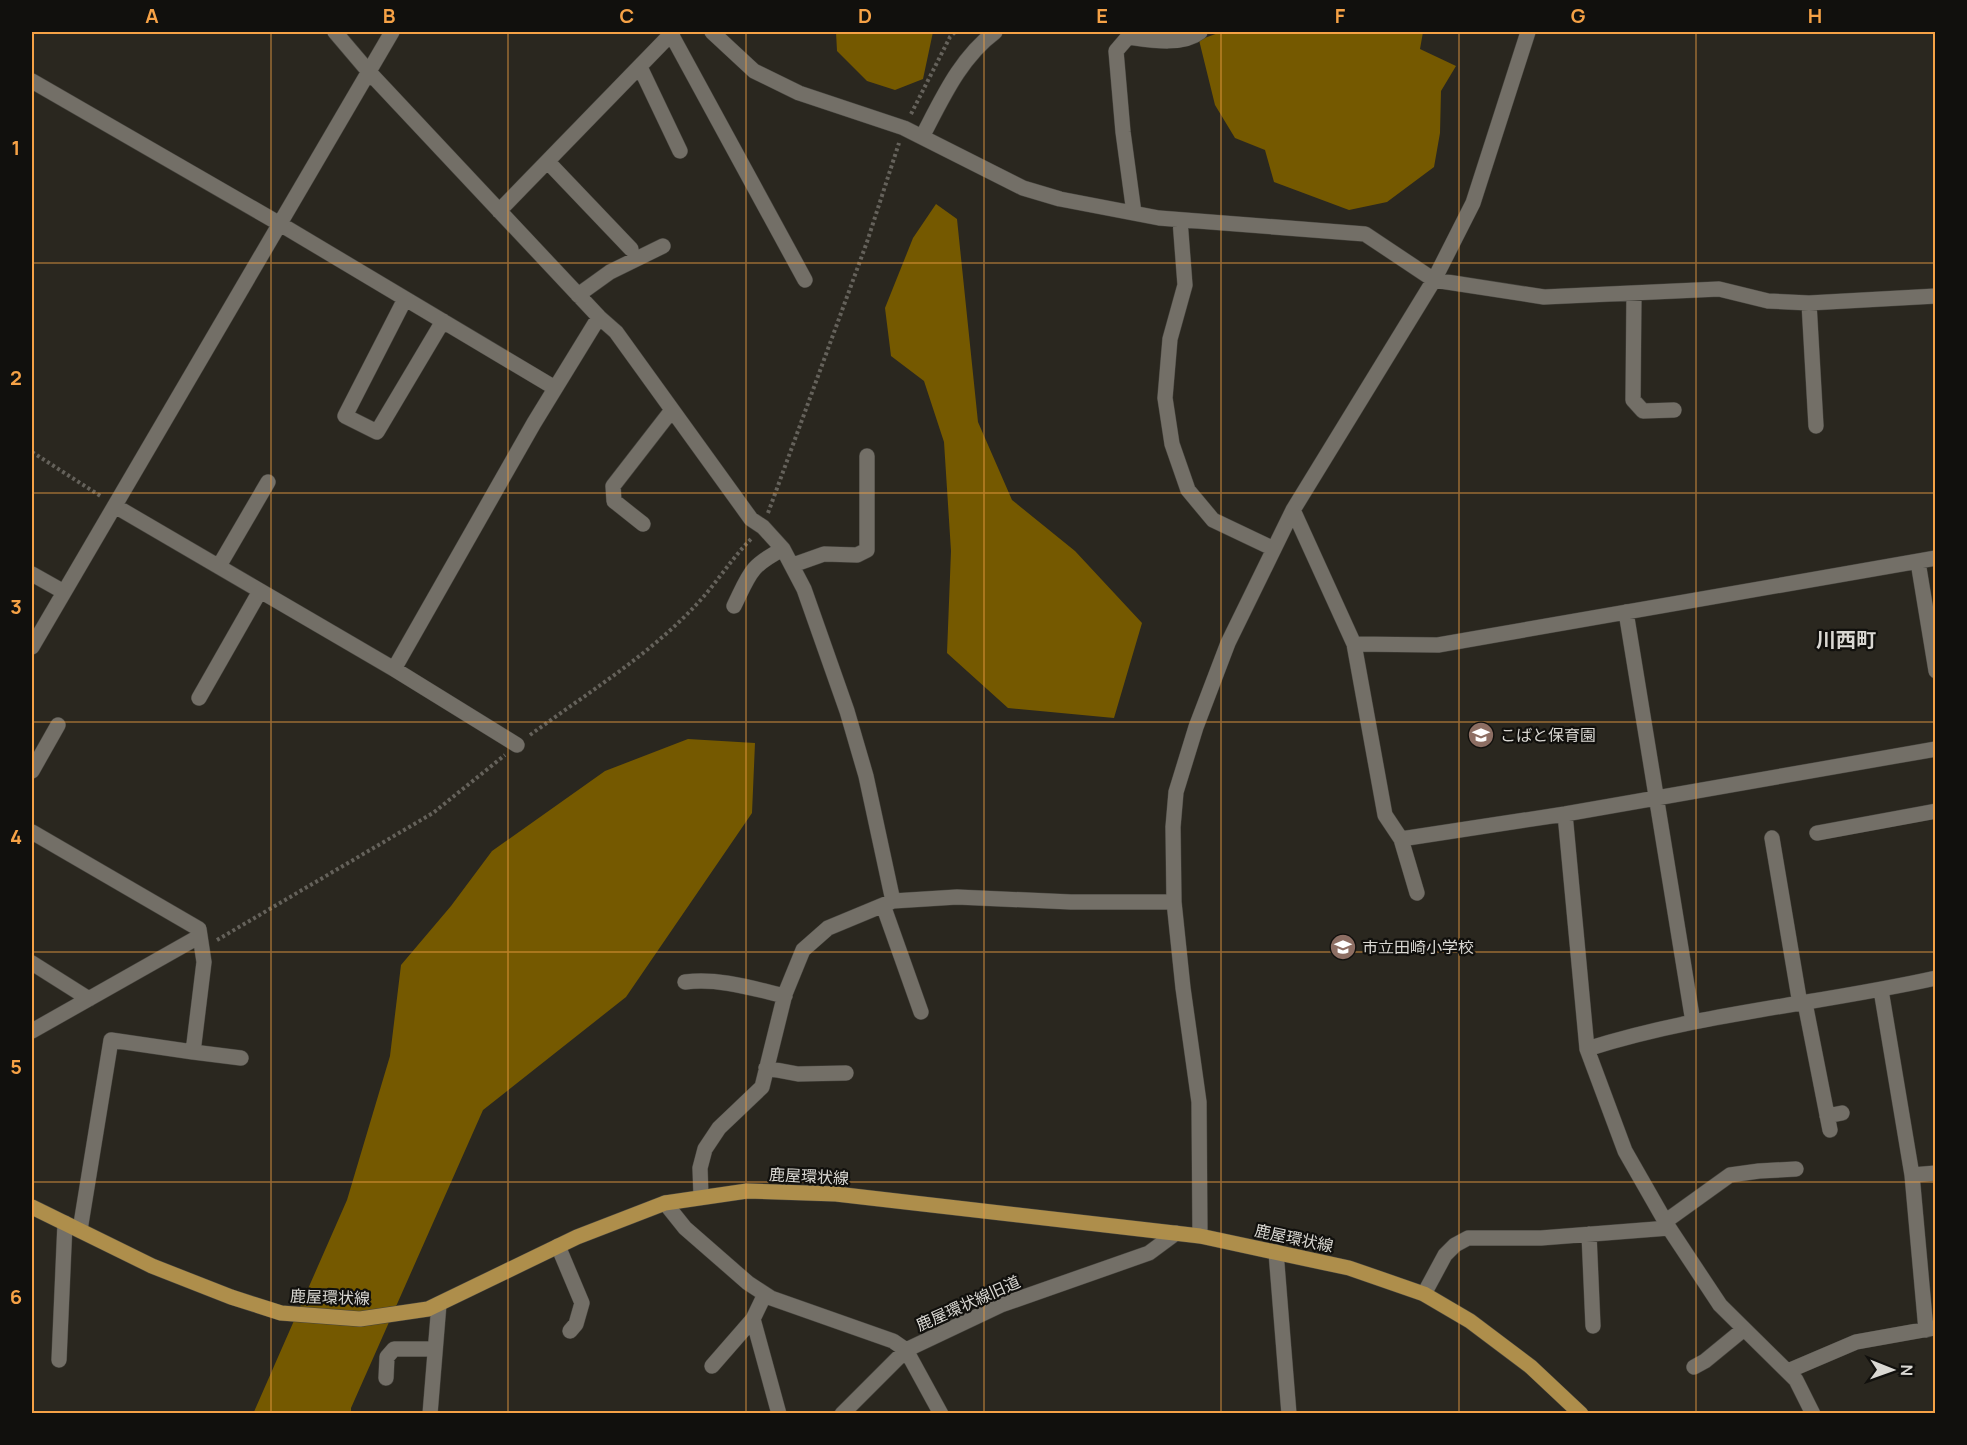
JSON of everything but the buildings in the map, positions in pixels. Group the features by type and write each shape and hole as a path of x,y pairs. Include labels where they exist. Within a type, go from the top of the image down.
{"main road":[{"name":"鹿屋環状線","path":"32,1207 152,1266 231,1297 281,1313 360,1319 428,1309 577,1237 666,1203 747,1191 836,1194 1200,1236 1348,1268 1424,1294 1479,1327 1531,1367 1581,1413"}],"street":[{"path":"335,32 369,72 499,211 616,332 751,519 763,527 783,549 793,565 804,589 847,711 866,776 888,903 921,1012"},
{"path":"32,647 392,32"},
{"path":"712,32 754,71 800,93 904,128 1023,188 1060,199 1180,220 1365,234 1434,280 1544,297 1719,289 1768,301 1809,303 1935,296"},
{"path":"922,137 955,75 995,32"},
{"path":"1134,213 1123,132 1116,51 1128,37 1159,41 1193,37 1200,32"},
{"path":"1200,1236 1199,1102 1174,902 1173,827 1176,792 1228,643 1293,510 1434,280 1473,203 1528,32"},
{"path":"499,211 672,33 805,280"},
{"path":"640,67 680,152"},
{"path":"32,81 280,224 555,388"},
{"path":"548,162 631,249"},
{"path":"1180,220 1185,285 1170,339 1165,398 1172,444 1188,490 1213,520 1274,549"},
{"path":"578,295 610,272 663,246"},
{"path":"1634,293 1633,400 1643,411 1674,410"},
{"path":"405,299 345,416 377,432 443,321"},
{"path":"1809,303 1816,426"},
{"path":"394,669 555,388 599,317"},
{"path":"643,524 614,501 613,486 672,410"},
{"path":"793,565 824,554 857,555 867,550 867,456"},
{"path":"219,566 268,482"},
{"path":"115,506 394,669 517,745"},
{"path":"1293,510 1354,644 1385,815 1401,839 1417,893"},
{"path":"734,606 751,570 783,549"},
{"path":"1354,644 1438,645 1935,558"},
{"path":"1918,561 1935,671"},
{"path":"32,574 64,592"},
{"path":"199,698 260,591"},
{"path":"1626,612 1694,1022"},
{"path":"32,771 58,726"},
{"path":"1401,839 1565,814 1935,749"},
{"path":"1817,833 1935,811"},
{"path":"1565,814 1587,1049 1625,1151 1667,1224 1720,1305 1796,1380 1812,1413"},
{"path":"32,832 199,929 204,962 193,1052"},
{"path":"1772,838 1803,1004 1833,1120"},
{"path":"701,1196 700,1168 705,1149 719,1128 762,1087 785,996 803,950 828,928 888,903 957,897 1071,902 1174,902"},
{"path":"32,1031 201,942"},
{"path":"32,963 89,999"},
{"path":"1587,1049 1615,1040 1694,1022 1881,990 1935,978"},
{"path":"685,982 704,980 730,983 785,996"},
{"path":"1788,1371 1856,1342 1931,1329 1912,1175 1881,990"},
{"path":"80,1230 111,1040 241,1058"},
{"path":"766,1068 798,1074 846,1073"},
{"path":"1424,1294 1445,1255 1455,1245 1468,1238 1541,1238 1667,1224 1730,1175 1796,1169"},
{"path":"1912,1175 1935,1173"},
{"name":"鹿屋環状線旧道","path":"666,1203 685,1228 748,1283 771,1298 893,1341 906,1350 1000,1305 1149,1253 1176,1233"},
{"path":"59,1360 65,1223"},
{"path":"1589,1234 1593,1326"},
{"path":"558,1246 582,1303 576,1324 570,1331"},
{"path":"1276,1252 1289,1413"},
{"path":"712,1366 753,1319 765,1294"},
{"path":"430,1413 439,1304"},
{"path":"753,1319 779,1413"},
{"path":"1694,1367 1705,1361 1744,1329"},
{"path":"386,1378 387,1357 394,1349 435,1349"},
{"path":"842,1413 906,1350 941,1413"}],"path":[{"path":"201,942 434,813 517,745 624,667 669,631 697,605 737,553 763,527 867,242 904,128 950,37 955,32"},
{"path":"32,452 115,506"}],"shaded area":[{"path":"836,32 933,32 923,79 895,90 867,81 837,51"},
{"path":"1221,32 1423,32 1420,49 1456,66 1441,91 1440,133 1434,167 1387,202 1349,210 1274,182 1265,150 1235,138 1215,105 1199,40"},
{"path":"936,204 957,219 978,422 1012,500 1075,551 1142,623 1114,718 1008,708 947,653 951,551 944,442 924,381 891,356 885,308 913,238"},
{"path":"688,739 755,743 752,813 626,997 483,1110 351,1408 351,1413 253,1414 347,1200 390,1056 401,965 451,906 492,851 605,771"}],"place":[{"name":"こばと保育園","path":"1481,735"},
{"name":"市立田崎小学校","path":"1343,947"}],"district":[{"name":"川西町","path":"1846,640"}]}
